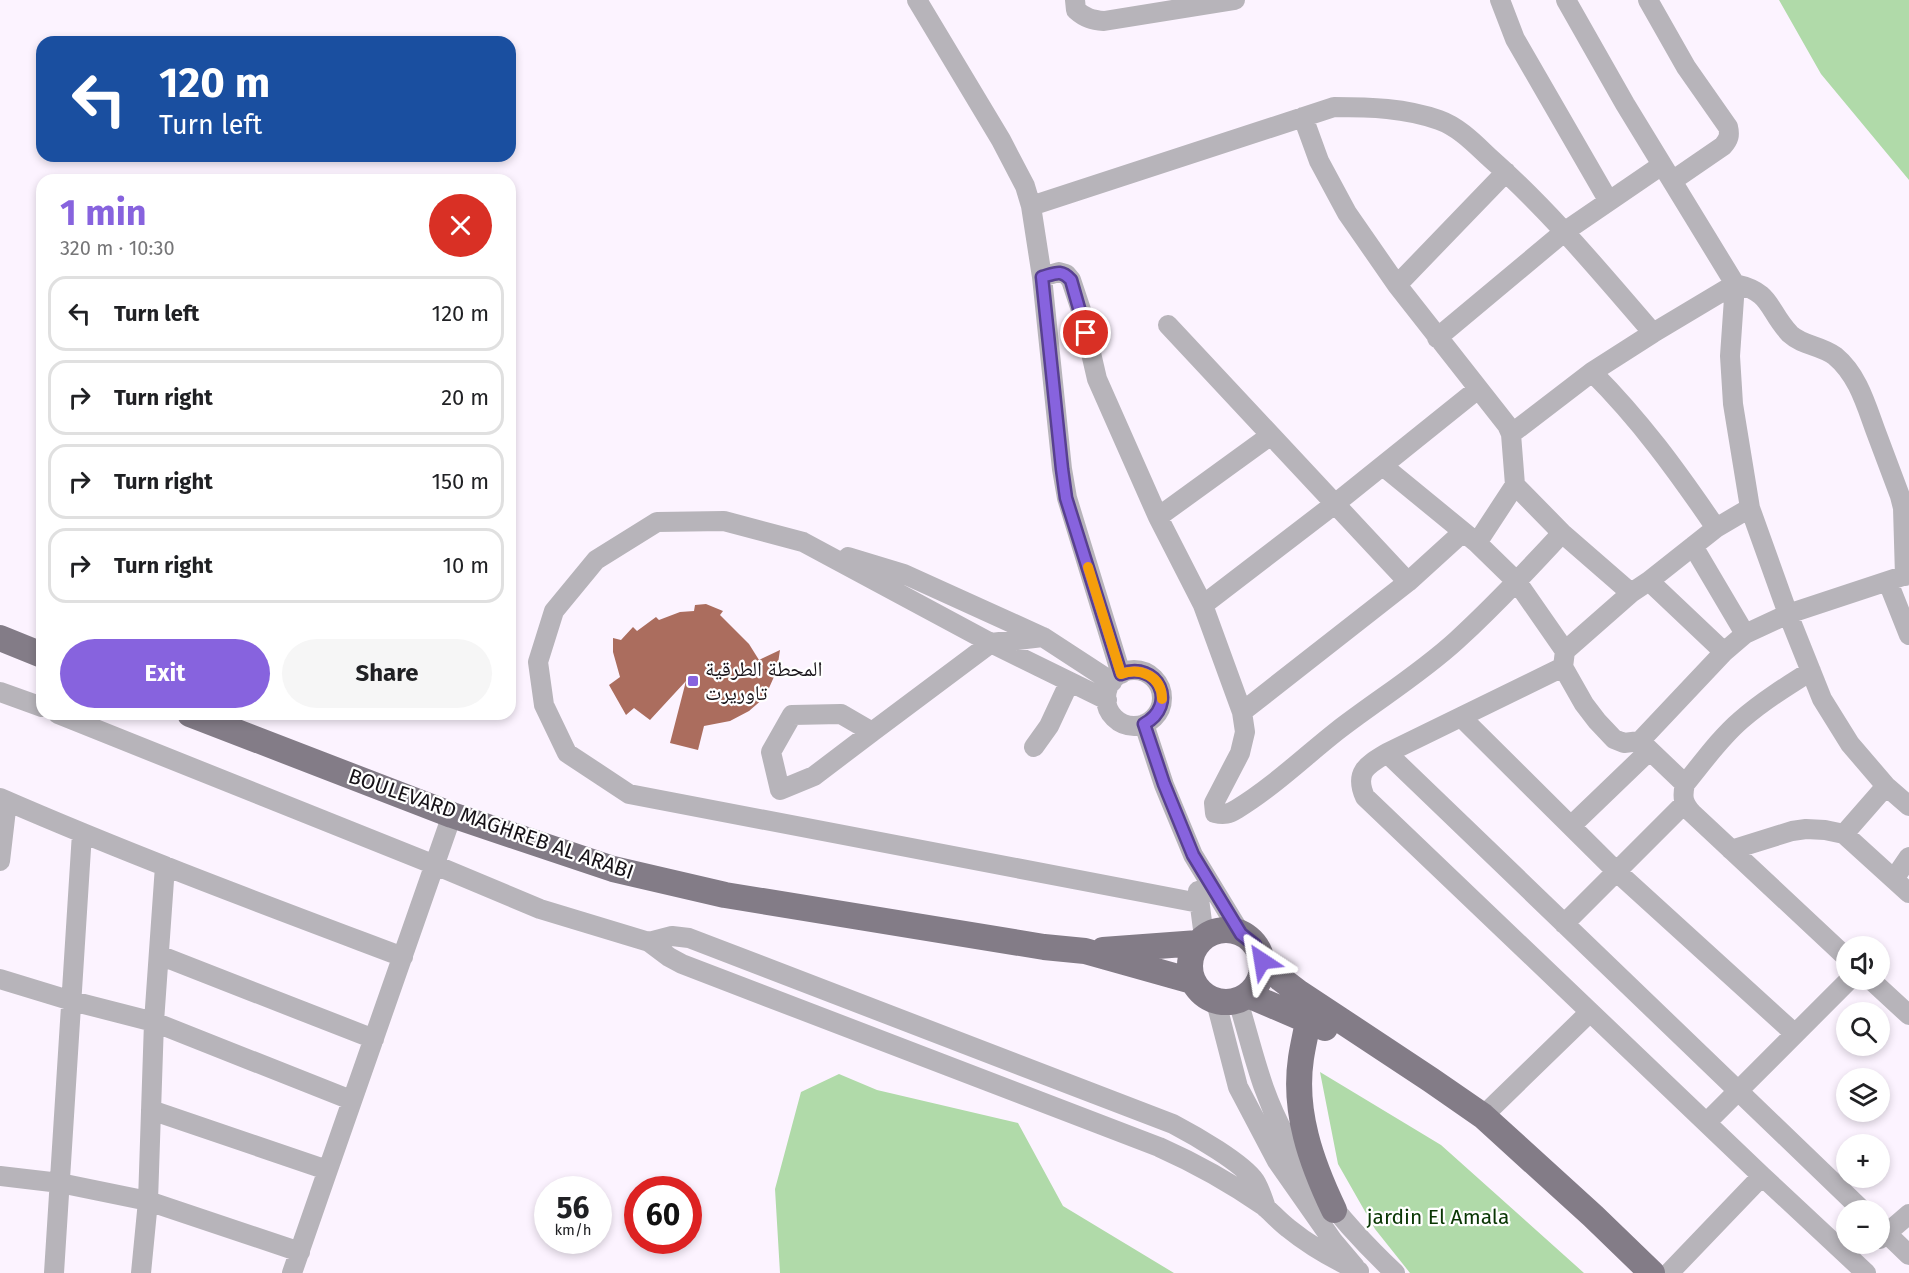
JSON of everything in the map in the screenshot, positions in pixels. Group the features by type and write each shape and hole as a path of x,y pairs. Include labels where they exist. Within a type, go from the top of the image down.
{"main road":[{"path":"0,638 36,653"},
{"name":"BOULEVARD MAGHREB AL ARABI","path":"206,720 452,815 613,869 725,895 1085,951 1192,981"},
{"path":"1389,1053 1308,1021 1234,999 1206,997 1192,981 1190,968 1192,955 1201,940 1218,931 1226,930 1241,934 1255,945 1262,961 1298,992 1483,1116 1652,1273"},
{"name":"BOULEVARD MAGHREB AL ARABI","path":"1085,951 1201,940"},
{"path":"1234,999 1255,989 1262,971 1262,961"},
{"path":"1308,1021 1301,1060 1300,1099 1305,1138 1318,1176 1334,1210"}],"street":[{"path":"803,542 1069,683 1113,685 1129,671 1147,674 1160,686 1162,704 1158,713 1152,720 1134,726 1124,724 1109,710 1113,685 1066,498 1042,277 1031,207 1025,186 1001,140 916,0"},
{"path":"1074,0 1076,10 1084,17 1104,21 1234,0"},
{"path":"1500,0 1515,39 1608,200"},
{"path":"1566,0 1672,182 1735,284 1730,356 1733,404 1750,508 1788,614 1822,699 1850,744 1886,786 1909,806"},
{"path":"1648,0 1686,66 1728,127 1730,135 1723,146 1672,182"},
{"path":"1031,207 1334,107 1377,107 1440,120 1465,135 1506,172 1564,232 1653,333"},
{"path":"1303,117 1319,161 1338,197 1397,285 1507,425 1511,434 1515,485 1562,533 1631,593"},
{"path":"1437,338 1564,232 1662,165"},
{"path":"1397,285 1506,172"},
{"path":"1042,277 1059,272 1066,274 1071,280 1081,310 1097,379 1158,517 1203,604 1242,712 1245,732 1240,753 1214,803 1215,813 1225,815 1236,810 1339,730 1414,676 1456,641 1517,582 1562,533"},
{"path":"1511,434 1592,372 1653,333 1735,284 1750,287 1761,294 1791,334 1802,343 1820,347 1835,356 1847,369 1858,387 1903,508 1901,577 1909,634"},
{"path":"1168,325 1408,582"},
{"path":"1592,372 1645,430 1672,464 1716,528"},
{"path":"1203,604 1336,503 1478,389"},
{"path":"1158,517 1271,435"},
{"path":"1383,466 1470,538 1517,582 1564,659 1584,704 1614,739 1644,746 1685,784"},
{"path":"1242,712 1408,582 1470,538 1515,485"},
{"path":"1750,508 1716,528 1631,593 1564,659 1461,717 1387,753 1370,764 1363,772 1360,784 1365,797 1861,1268 1869,1254"},
{"path":"1113,685 1042,637 904,574 803,542 724,521 657,522 596,560 554,611 538,662 544,705 567,753 629,794 1199,903"},
{"path":"1693,546 1745,634"},
{"path":"1572,825 1644,746 1724,652 1745,634 1788,614 1901,577"},
{"path":"1649,581 1724,652"},
{"path":"872,732 841,714 792,715 771,752 780,790 814,776 991,643 1042,637"},
{"path":"1811,671 1764,701 1740,721 1721,740 1685,784 1682,796 1684,804 1836,948"},
{"path":"1034,747 1049,726 1069,683"},
{"path":"0,692 36,706"},
{"path":"1461,717 1617,872 1794,1034"},
{"path":"73,720 540,909 649,942 669,957 682,963 1182,1157 1266,1208 1308,1244 1331,1259 1360,1272"},
{"path":"1144,724 1164,784 1193,855 1241,934"},
{"path":"1387,753 1852,1200"},
{"path":"1844,834 1886,786"},
{"path":"0,861 4,799 165,866 403,957"},
{"path":"1564,924 1684,804"},
{"path":"292,1273 452,815"},
{"path":"1731,850 1799,830 1825,830 1844,834 1909,893"},
{"path":"54,1273 82,833"},
{"path":"1193,855 1201,940"},
{"path":"1894,879 1909,857"},
{"path":"141,1273 148,1201 154,1022 165,866"},
{"path":"649,942 672,936 689,938 1173,1124 1197,1137 1246,1171 1256,1182 1266,1208"},
{"path":"159,955 374,1039"},
{"path":"0,979 72,1001 154,1022 351,1100"},
{"path":"1707,1122 1839,990"},
{"path":"1882,990 1909,1015"},
{"path":"1234,999 1238,1086 1277,1161 1333,1241 1360,1272"},
{"path":"1234,999 1265,1090 1294,1152 1334,1210 1395,1273"},
{"path":"1483,1116 1590,1012"},
{"path":"151,1110 327,1170"},
{"path":"0,1176 60,1183 148,1201 300,1252"},
{"path":"1669,1273 1762,1176"},
{"path":"1890,1228 1909,1214"},
{"path":"1890,1243 1909,1255"}],"green space":[{"path":"1779,0 1909,0 1909,180 1821,74"},
{"name":"jardin El Amala","path":"1320,1072 1441,1145 1584,1273 1410,1273 1375,1229 1338,1164"},
{"path":"839,1074 877,1090 1018,1123 1063,1206 1174,1273 780,1273 775,1189 801,1092"}],"building":[{"name":"المحطة الطرقية تاوريرت","path":"706,604 723,611 720,615 749,644 759,660 780,650 777,670 765,697 749,711 730,721 704,726 698,750 670,743 686,681 650,720 634,708 626,715 609,685 620,677 613,652 613,638 621,640 633,627 637,631 656,617 659,620 680,612 694,611 695,605"}],"slow traffic":[{"path":"1088,567 1121,674 1138,671 1147,674 1160,686 1162,699"}],"place":[{"name":"المحطة الطرقية تاوريرت","path":"693,681"}],"route":[{"path":"1086,333 1071,280 1066,274 1059,272 1042,277 1066,498 1121,674 1138,671 1155,679 1160,686 1162,704 1152,720 1144,724 1164,784 1193,855 1241,934 1255,945 1262,961"}]}
